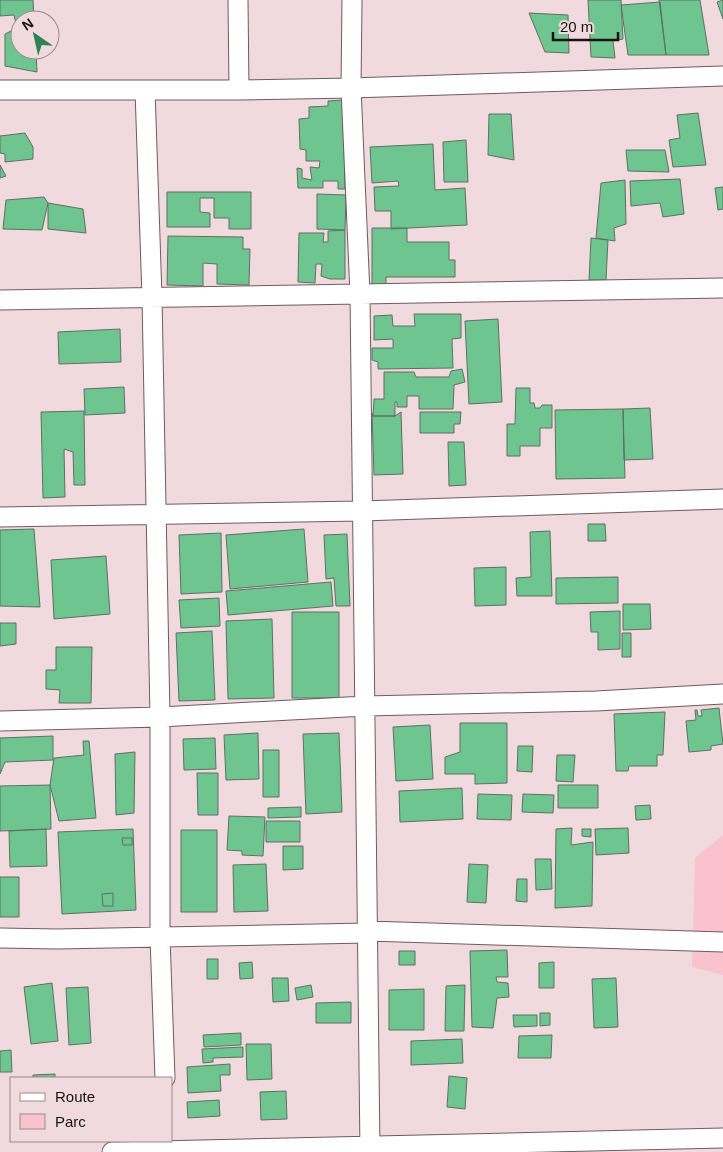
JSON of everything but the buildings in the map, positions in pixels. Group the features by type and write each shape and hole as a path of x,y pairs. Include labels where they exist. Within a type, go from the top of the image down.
{"street":[{"path":"238,0 238,90"},
{"path":"352,0 351,88 360,294 370,1150"},
{"path":"0,90 351,88 723,76"},
{"path":"145,90 152,297 160,717 160,937 166,1077"},
{"path":"0,300 723,288"},
{"path":"0,517 362,511 723,499"},
{"path":"0,721 160,717 365,706 596,700 723,694"},
{"path":"0,938 58,939 368,932 723,942"},
{"path":"112,1152 168,1148 370,1150 723,1138"}],"green space":[{"path":"723,835 723,975 692,967 695,858"}]}
